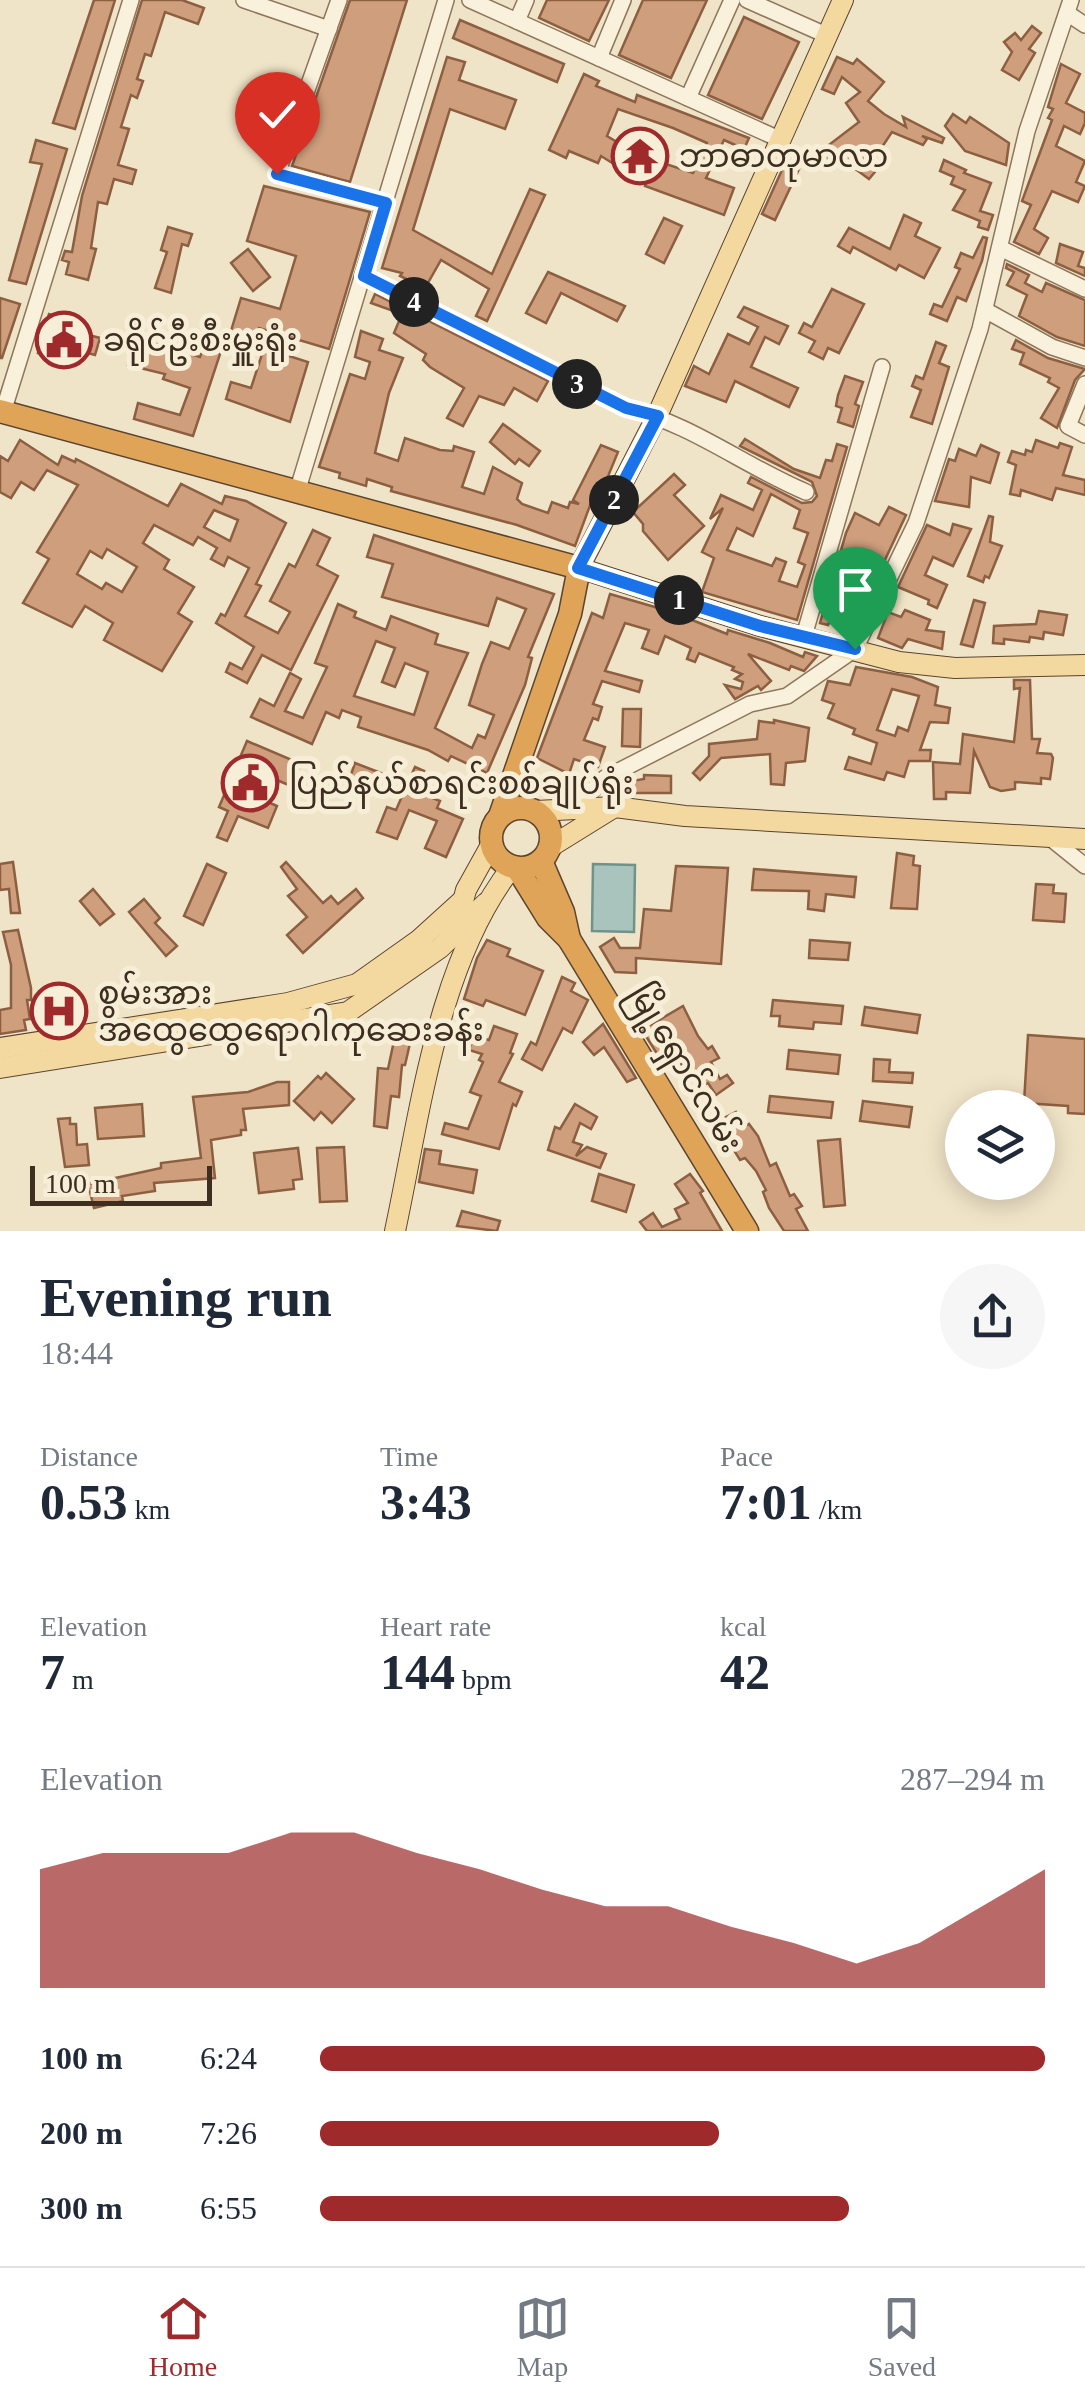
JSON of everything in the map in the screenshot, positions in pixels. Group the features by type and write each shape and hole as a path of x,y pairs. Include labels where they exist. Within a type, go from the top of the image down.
{"highway":[{"path":"1,411 578,568 570,614 522,750 500,816 491,831 491,846 498,859 514,868 545,854 551,834 546,821 534,810 522,750"},
{"path":"500,816 510,809 534,810"},
{"name":"မြို့ရှောင်လမ်း","path":"545,854 570,939"},
{"name":"မြို့ရှောင်လမ်း","path":"514,868 548,918 570,939 748,1231"}],"main road":[{"path":"842,0 658,416 578,568 899,662 955,668 1085,665"},
{"path":"545,854 615,807"},
{"path":"534,810 615,807 686,816 1085,839"},
{"path":"0,1068 348,1012 408,961 462,901 491,846"},
{"path":"0,1048 288,1003 357,984 408,961 458,930 514,868"},
{"path":"395,1231 453,986 462,901"},
{"path":"453,986 486,903"},
{"path":"408,961 453,986"}],"street":[{"path":"1,411 131,0"},
{"path":"244,0 329,29"},
{"path":"339,0 277,174 386,203"},
{"path":"296,492 446,0"},
{"path":"470,0 779,138"},
{"path":"516,21 526,0"},
{"path":"599,58 624,0"},
{"path":"688,98 732,0"},
{"path":"747,0 826,36"},
{"path":"575,806 606,778 750,704 787,696 855,649 916,523 985,310 1027,131 1069,7 1085,25"},
{"path":"1000,248 1085,289"},
{"path":"364,276 626,408 658,416 806,492"},
{"path":"985,310 1052,347 1085,358"},
{"path":"804,636 882,368"},
{"path":"1085,384 1068,424 1085,435"},
{"path":"1048,836 1085,866"}],"water":[{"path":"593,864 635,865 634,932 592,931"}],"building":[{"path":"94,0 115,0 75,129 53,123"},
{"path":"142,0 182,0 204,8 198,24 165,12 151,56 145,54 137,79 143,81 137,98 131,95 121,127 129,129 118,165 136,170 132,184 114,179 107,204 98,202 91,248 96,249 88,280 66,274 69,262 62,260 65,251 72,252 82,196"},
{"path":"350,0 407,0 350,182 292,166"},
{"path":"547,0 609,0 589,41 539,18"},
{"path":"643,0 707,0 671,78 619,55"},
{"path":"744,17 799,42 762,119 708,95"},
{"path":"460,20 564,64 557,82 453,38"},
{"path":"1032,26 1041,33 1029,49 1035,53 1019,80 1002,70 1012,52 1004,42 1015,33 1021,40"},
{"path":"447,57 465,62 459,80 516,100 505,129 450,109 413,230 492,274 530,189 545,195 487,321 476,316 489,289 441,260 425,288 400,276 402,273 382,268"},
{"path":"837,57 853,64 857,59 884,82 868,101 906,127 903,117 944,138 942,143 922,136 927,139 923,145 892,132 872,162 879,167 869,179 835,154 827,163 817,154 859,122 846,103 860,92 842,77 834,94 822,89"},
{"path":"1061,64 1080,74 1066,103 1085,113 1085,123 1080,134 1064,126 1056,146 1085,161 1076,182 1085,186 1078,202 1052,191 1034,229 1048,238 1039,254 1014,242 1031,205 1022,201 1052,120 1048,118 1053,109 1048,107"},
{"path":"584,74 599,81 596,86 635,102 637,95 749,138 744,149 724,140 706,178 734,188 724,215 645,186 654,160 693,173 707,143 673,128 618,109 607,136 625,147 614,164 601,156 598,163 569,151 566,158 549,150"},
{"path":"953,114 966,123 970,117 1009,143 1006,165 965,151 945,126"},
{"path":"36,140 67,149 26,284 9,280 42,164 30,162"},
{"path":"787,159 800,167 775,220 762,214"},
{"path":"944,160 991,183 980,211 993,215 988,230 978,227 980,221 953,210 965,190 951,184 954,177 940,171"},
{"path":"264,186 370,212 329,349 259,328 251,352 227,344 241,298 280,309 296,256 247,241"},
{"path":"904,215 921,223 915,236 940,248 924,278 899,265 896,270 853,247 850,253 838,246 849,228 890,249"},
{"path":"664,218 682,226 664,263 646,254"},
{"path":"168,227 192,234 188,246 182,244 171,293 155,288 167,252 161,250"},
{"path":"983,237 987,238 982,261 966,301 957,297 947,321 930,314 934,304 942,307 960,269 955,267 961,253 973,258"},
{"path":"1060,244 1083,252 1078,266 1085,268 1085,276 1056,263"},
{"path":"248,249 270,277 253,291 231,263"},
{"path":"1007,264 1029,275 1025,283 1042,292 1046,283 1085,300 1085,346 1057,337 1019,316 1027,295 1007,285 1014,272 1006,268"},
{"path":"548,272 625,306 617,321 561,293 546,323 526,313"},
{"path":"832,289 864,304 839,353 828,348 823,359 809,352 815,341 799,333 804,323 812,327"},
{"path":"375,294 548,381 537,401 514,388 504,405 479,396 463,426 447,418 464,388 430,367 423,360 426,354 394,333 402,314 371,303"},
{"path":"0,298 20,304 2,358 0,358"},
{"path":"744,307 788,326 779,344 765,337 751,367 798,388 789,407 735,381 726,402 685,386 694,366 709,374 728,334 749,344 758,327 738,317"},
{"path":"60,313 81,319 77,332 100,338 95,355 61,346 57,358 38,353 49,314 59,317"},
{"path":"361,331 383,339 379,350 403,358 389,393 375,453 398,461 405,438 440,450 453,451 454,446 474,452 462,487 484,494 493,467 522,483 517,499 522,504 548,513 552,502 568,508 570,502 579,504 573,500 601,445 618,452 597,503 592,500 575,546 517,525 391,491 392,487 367,479 366,486 339,478 340,473 319,467 350,374 365,379 370,362 355,357"},
{"path":"136,338 200,357 204,346 221,351 193,436 134,419 138,403 180,415 190,388 163,379 165,374 128,365"},
{"path":"1016,340 1048,358 1085,369 1075,380 1057,428 1041,418 1059,388 1048,382 1050,378 1020,364 1024,353 1012,349"},
{"path":"936,342 946,346 939,363 949,367 932,424 911,417 921,390 912,386 916,376 923,379"},
{"path":"264,348 308,362 290,422 226,399 231,382 251,388"},
{"path":"845,376 863,382 855,404 859,406 853,427 838,422 842,408 836,406"},
{"path":"503,424 540,451 529,466 519,459 515,464 490,442"},
{"path":"745,439 794,469 820,478 826,460 832,461 837,444 847,447 797,620 702,592 714,558 702,552 723,508 710,519 721,495 753,510 762,490 748,483 751,477 802,503 812,502 817,496 812,482 740,446","holes":["771,494 800,510 794,528 808,533 798,562 805,565 797,587 779,581 786,562 776,558 772,566 727,550 737,528 753,536"]},
{"path":"20,440 58,465 62,456 75,462 76,459 168,506 181,484 222,504 225,496 246,501 286,523 245,616 278,633 290,612 270,601 289,564 295,567 313,530 330,538 317,565 338,576 291,670 262,655 247,683 226,672 230,663 242,669 254,647 216,623 221,614 225,616 249,568 228,557 224,566 211,559 217,548 198,537 193,545 154,525 143,543 169,560 164,569 194,587 178,613 192,622 162,671 104,640 113,623 85,606 72,627 23,603 49,559 37,552 78,485 47,470 34,490 21,482 11,498 0,492 0,456 8,461","holes":["214,510 238,520 230,541 204,527","107,549 137,567 122,592 106,583 102,589 77,574 90,551 102,558"]},
{"path":"1036,440 1058,448 1060,443 1072,447 1063,475 1085,480 1085,495 1056,488 1052,500 1021,490 1020,496 1010,494 1016,465 1008,462 1012,451 1025,455 1026,450 1032,452"},
{"path":"981,445 999,453 990,483 971,477 969,507 935,501 949,459 955,461 959,449 976,456"},
{"path":"674,474 685,485 674,495 704,526 668,560 643,531 643,524 633,512"},
{"path":"889,507 906,515 867,598 851,591 867,561 847,553 830,621 828,625 820,623 855,513 879,525"},
{"path":"989,516 993,517 990,542 1002,546 989,578 985,576 983,582 968,576"},
{"path":"953,524 971,529 953,566 933,557 925,575 947,585 937,608 928,604 929,600 898,587 927,525 950,535"},
{"path":"374,535 554,594 528,657 532,658 525,685 487,773 451,756 448,761 428,750 358,727 361,717 342,710 339,718 326,712 312,744 251,717 260,699 274,706 290,673 301,679 285,711 303,718 327,667 315,663 338,604 356,612 354,617 386,630 391,616 438,634 435,644 468,653 435,728 472,748 478,735 485,738 494,715 469,705 482,664 491,642 509,649 526,609 497,598 488,626 382,597 393,564 367,557","holes":["376,641 395,648 382,682 395,687 405,663 428,672 414,715 354,696"]},
{"path":"610,594 672,612 727,634 728,630 770,643 803,657 805,652 817,656 804,671 791,666 789,670 748,654 771,681 761,690 758,686 735,699 725,685 741,689 743,682 735,679 742,674 732,670 734,667 699,653 695,662 687,659 691,648 665,636 658,654 642,648 649,630 625,623 605,671 642,681 639,692 602,681 593,704 602,707 584,740 605,747 598,767 574,759 569,774 537,758 592,613 603,618"},
{"path":"974,600 985,603 973,647 961,644"},
{"path":"905,610 930,620 926,630 944,632 942,649 908,639 902,648 878,638 888,612 901,617"},
{"path":"1039,611 1067,615 1063,635 1044,632 1043,639 1004,639 1004,644 993,643 994,626 1036,624"},
{"path":"856,667 912,677 938,687 935,705 950,708 948,723 930,722 920,750 931,750 930,761 909,761 904,777 887,772 884,780 845,769 849,757 871,764 877,743 828,718 834,704 822,700 828,681 850,685","holes":["892,689 919,696 908,731 898,727 895,736 877,730"]},
{"path":"1014,680 1030,680 1032,739 1040,739 1037,753 1051,754 1053,758 1050,779 1041,778 1041,784 1015,782 1015,789 1001,791 990,787 974,751 970,793 946,792 946,799 934,799 933,762 960,764 963,734 1014,742 1020,688 1014,689"},
{"path":"623,709 641,709 640,747 622,746"},
{"path":"774,720 809,728 805,761 786,763 784,785 771,784 770,754 721,758 700,780 693,773 709,756 709,744 757,739 759,721"},
{"path":"247,741 301,764 291,786 263,774 254,796 277,806 268,828 238,816 227,841 217,837 228,811 219,807"},
{"path":"355,763 381,773 374,793 348,783"},
{"path":"415,767 424,771 415,791 440,801 437,808 463,819 446,857 425,848 437,821 409,810 397,839 377,832 387,807 396,810"},
{"path":"644,775 671,776 671,793 619,793 620,783 644,779"},
{"path":"897,853 914,856 913,865 920,866 917,909 891,908"},
{"path":"13,862 20,913 11,913 9,889 0,890 0,864"},
{"path":"286,862 323,903 331,896 338,904 356,889 363,898 303,953 287,935 307,917 288,896 297,889 281,867"},
{"path":"207,864 226,873 203,925 184,916"},
{"path":"676,866 728,868 721,964 636,958 636,973 615,972 600,947 614,938 620,948 640,948 644,909 671,911"},
{"path":"754,869 856,877 854,897 826,894 824,911 808,909 809,891 752,890"},
{"path":"1036,884 1054,885 1053,893 1066,894 1064,922 1033,920"},
{"path":"93,889 114,914 100,925 80,901"},
{"path":"144,899 160,918 155,923 177,946 166,956 129,912"},
{"path":"18,930 31,988 31,1000 27,1000 30,1019 24,1020 26,1030 0,1034 0,1010 11,1008 11,965 3,932"},
{"path":"487,940 510,949 507,956 543,971 525,1015 486,1000 483,1006 464,999"},
{"path":"810,940 850,943 848,960 809,958"},
{"path":"562,977 575,983 571,991 588,1000 572,1033 563,1028 542,1070 522,1059 531,1042 536,1045"},
{"path":"773,1000 843,1006 841,1024 814,1022 813,1029 779,1026 780,1016 771,1016"},
{"path":"683,1006 698,1036 708,1049 712,1046 719,1058 711,1062 720,1079 727,1075 733,1083 716,1095 708,1083 701,1086 694,1072 688,1076 679,1060 666,1068 642,1030"},
{"path":"865,1007 920,1015 917,1033 862,1025"},
{"path":"603,1024 636,1078 627,1082 604,1047 594,1055 583,1042"},
{"path":"494,1026 517,1034 510,1053 513,1054 499,1082 522,1092 516,1106 513,1104 499,1149 442,1134 445,1123 468,1129 481,1096 470,1092 483,1062 479,1060 482,1054 469,1050 473,1036 489,1040"},
{"path":"1028,1035 1085,1039 1085,1114 1068,1113 1068,1106 1055,1105 1055,1090 1025,1090"},
{"path":"395,1036 411,1039 402,1065 399,1097 391,1096 387,1128 374,1126 378,1068 388,1069"},
{"path":"789,1050 840,1055 838,1074 787,1069"},
{"path":"874,1059 890,1060 889,1072 913,1073 912,1083 873,1081"},
{"path":"326,1073 354,1099 332,1123 321,1112 314,1120 294,1101 318,1076 321,1079"},
{"path":"289,1082 289,1105 243,1109 246,1130 241,1130 241,1135 211,1140 215,1178 154,1183 155,1191 122,1196 123,1201 94,1208 88,1184 161,1168 161,1163 201,1158 193,1097 248,1092"},
{"path":"770,1096 833,1102 831,1118 768,1112"},
{"path":"863,1101 912,1107 909,1127 860,1121"},
{"path":"142,1104 144,1136 98,1139 95,1108"},
{"path":"575,1104 597,1117 591,1129 580,1123 573,1142 582,1145 576,1156 587,1147 606,1154 600,1168 548,1150 555,1127 560,1129"},
{"path":"736,1112 744,1127 749,1124 758,1136 770,1166 776,1163 790,1196 794,1194 802,1206 796,1209 808,1231 784,1231 769,1208 763,1192 766,1190 756,1171 745,1158 740,1160 730,1144 720,1120"},
{"path":"70,1118 70,1124 76,1124 77,1145 87,1144 89,1165 65,1167 58,1119"},
{"path":"840,1139 845,1205 824,1207 818,1141"},
{"path":"344,1147 347,1201 320,1202 317,1148"},
{"path":"298,1148 302,1179 293,1180 294,1189 259,1193 254,1153"},
{"path":"425,1149 441,1151 439,1164 477,1170 473,1193 419,1182"},
{"path":"599,1174 634,1185 626,1212 592,1201"},
{"path":"690,1174 703,1191 700,1193 722,1231 647,1231 640,1222 653,1213 662,1227 680,1219 675,1209 688,1203 675,1184"},
{"path":"462,1211 500,1221 497,1231 457,1226"}],"place":[{"name":"ဘာဓာတုမာလာ","path":"640,156"},
{"name":"ခရိုင်ဦးစီးမှူးရုံး","path":"64,340"},
{"name":"ပြည်နယ်စာရင်းစစ်ချုပ်ရုံး","path":"250,783"},
{"name":"စွမ်းအား အထွေထွေရောဂါကုဆေးခန်း","path":"59,1011"}],"route":[{"path":"277,174 386,203 364,276 626,408 658,416 578,568 760,626 855,649"}]}
